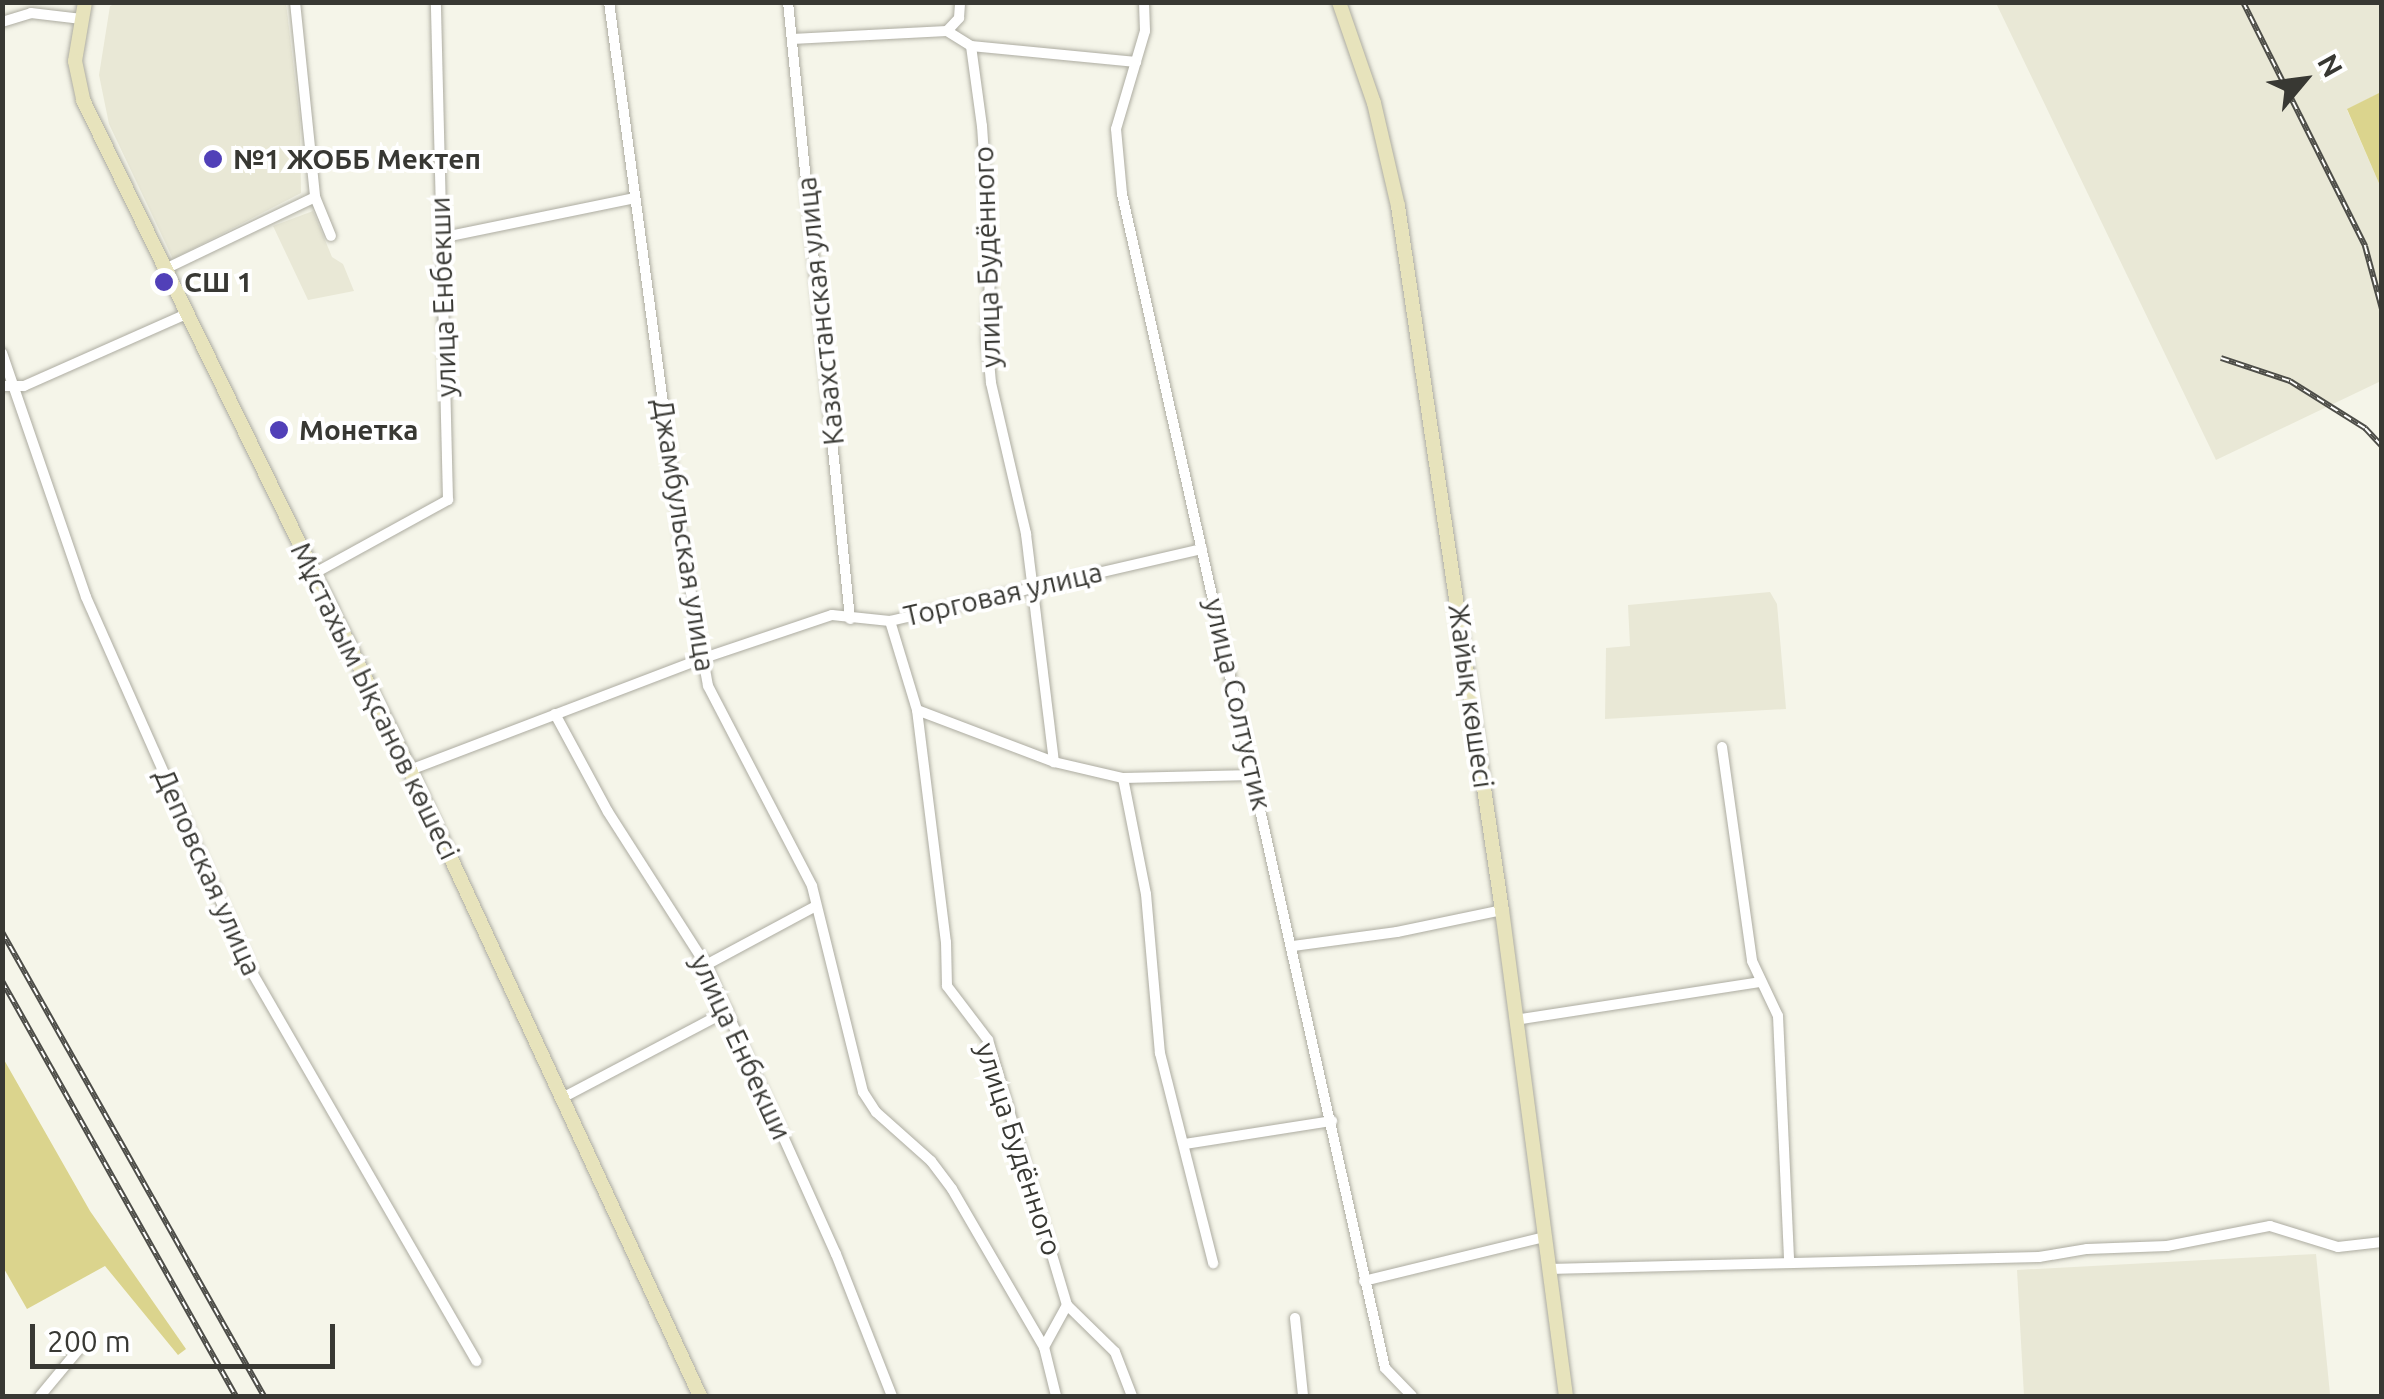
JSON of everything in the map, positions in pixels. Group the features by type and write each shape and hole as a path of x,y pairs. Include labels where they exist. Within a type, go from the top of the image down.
{"main road":[{"name":"Мұстахым Ықсанов көшесі","path":"86,2 75,61 77,86 410,770 700,1396"},
{"name":"Жайық көшесі","path":"1340,2 1378,118 1398,206 1502,910 1566,1396"}],"street":[{"path":"295,2 315,197 330,236"},
{"name":"улица Енбекши","path":"314,573 448,500 436,2"},
{"name":"Джамбульская улица","path":"609,2 701,659 708,686 750,774 812,886 863,1092 876,1112 931,1160 952,1189 1044,1347 1056,1396"},
{"name":"Казахстанская улица","path":"788,2 850,619"},
{"path":"948,31 959,18 960,2"},
{"name":"улица Солтустик","path":"1144,2 1145,31 1116,129 1122,194 1332,1121 1364,1281 1386,1368 1412,1396"},
{"path":"2,22 32,13 82,19"},
{"path":"792,39 948,31 970,46 1136,62"},
{"name":"улица Будённого","path":"970,46 982,126 991,257 987,339 991,383 1034,586 1054,762"},
{"path":"168,268 315,197"},
{"path":"440,238 636,198"},
{"path":"7,386 24,386 189,314"},
{"name":"Деповская улица","path":"2,354 7,386 86,596 253,974 476,1361"},
{"name":"Торговая улица","path":"410,770 701,659 832,615 890,621 1202,549"},
{"name":"улица Будённого","path":"890,621 917,710 946,942 947,986 988,1040 1067,1304 1115,1352 1132,1396"},
{"path":"917,710 1054,762 1122,778 1254,776"},
{"name":"улица Енбекши","path":"555,714 608,812 706,965 836,1254 892,1396"},
{"path":"1722,747 1752,961 1778,1016 1790,1262"},
{"path":"1122,778 1146,894 1160,1053 1213,1263"},
{"path":"706,965 816,906"},
{"path":"1293,946 1398,932 1502,910"},
{"path":"1515,1020 1761,982"},
{"path":"562,1098 727,1012"},
{"path":"1185,1144 1332,1121"},
{"path":"1548,1269 2039,1257 2086,1248 2167,1246 2270,1226 2338,1248 2382,1242"},
{"path":"1364,1281 1544,1237"},
{"path":"1044,1347 1067,1304"},
{"path":"1295,1318 1304,1396"},
{"path":"40,1396 80,1349"}],"shaded area":[{"name":"№1 ЖОББ Мектеп","path":"119,2 286,3 300,120 301,193 173,259 109,124 99,75 110,6"},
{"path":"1996,3 2381,3 2381,92 2347,110 2381,188 2381,381 2216,460"},
{"path":"2381,92 2381,188 2347,109"},
{"path":"313,211 332,257 343,264 354,291 308,300 273,226"},
{"path":"1770,592 1777,604 1786,709 1605,719 1606,648 1630,646 1628,605"},
{"path":"3,1058 90,1211 186,1349 178,1355 105,1266 27,1309 3,1267"},
{"path":"2316,1254 2330,1394 2024,1396 2017,1270"}],"railway":[{"path":"2243,2 2365,246 2382,309"},
{"path":"2221,358 2290,381 2365,428 2382,446"},
{"path":"2,932 264,1396"},
{"path":"2,981 236,1396"}],"place":[{"name":"№1 ЖОББ Мектеп","path":"213,159"},
{"name":"СШ 1","path":"164,282"},
{"name":"Монетка","path":"279,430"}]}
